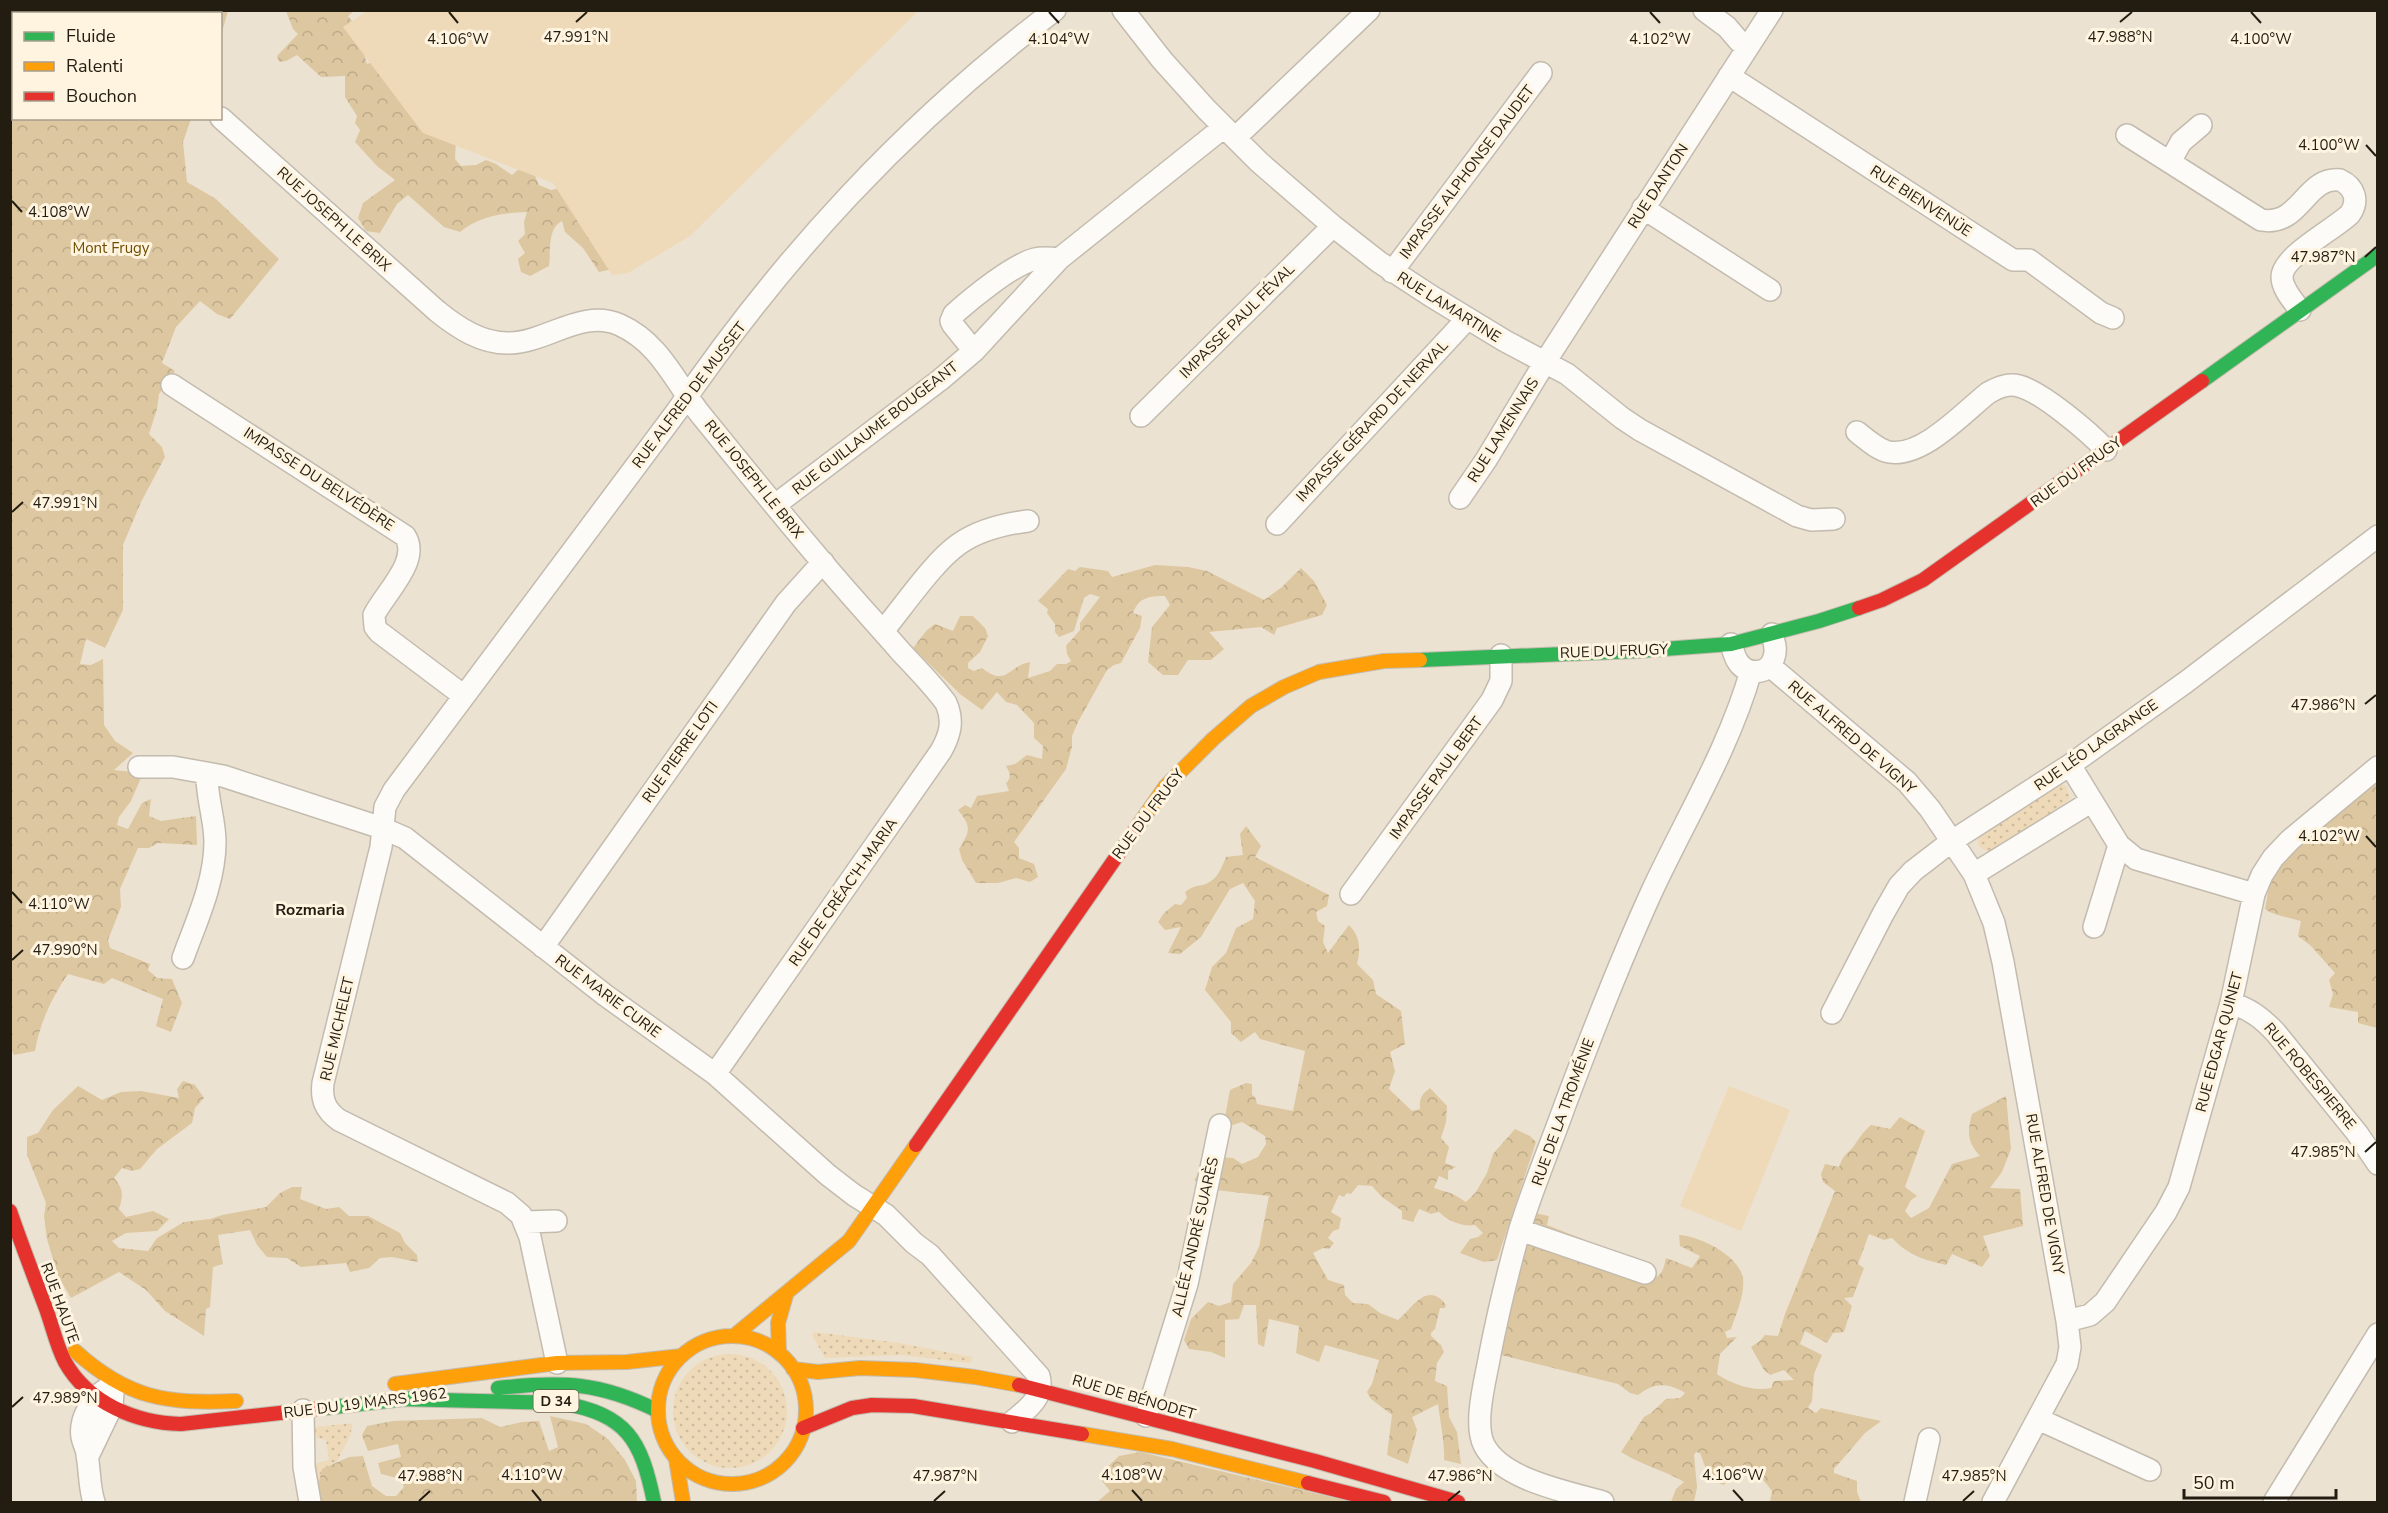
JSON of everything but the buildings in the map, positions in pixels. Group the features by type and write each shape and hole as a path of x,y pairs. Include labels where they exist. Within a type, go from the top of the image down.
{"main road":[{"name":"RUE DU FRUGY","path":"734,1336 849,1241 1148,810 1181,769 1213,739 1268,696 1319,672 1384,661 1637,651 1731,644 1772,634 1882,600 1923,580 2378,255"},
{"name":"RUE HAUTE","path":"10,1211 58,1347 69,1368 104,1401"},
{"path":"779,1353 777,1326 786,1295"},
{"name":"D 34","path":"53,1328 81,1357 114,1383 139,1394 162,1400 200,1402 248,1400"},
{"path":"676,1459 700,1477 738,1488 769,1474 791,1455 803,1428 805,1398 793,1369 779,1353 756,1340 734,1336 703,1342 681,1356 663,1382 658,1412 661,1433 676,1459 683,1503"},
{"name":"RUE DU 19 MARS 1962","path":"385,1386 556,1363 627,1362 681,1356"},
{"name":"RUE DE BÉNODET","path":"793,1369 915,1370 1040,1389 1146,1416 1458,1503"},
{"name":"RUE DU 19 MARS 1962","path":"104,1401 137,1418 170,1425 519,1386 579,1384 610,1389 631,1396 658,1412"},
{"name":"D 34","path":"399,1399 557,1401 591,1408 617,1422 638,1447 650,1479 654,1503"},
{"path":"803,1428 852,1408 872,1405 913,1406 1193,1454 1384,1503"},
{"path":"761,1493 769,1474"}],"street":[{"name":"RUE ALFRED DE MUSSET","path":"382,828 385,807 393,790 718,353 842,201 946,99 1055,10"},
{"name":"RUE LAMARTINE","path":"1123,10 1162,60 1272,174 1332,226 1392,272 1467,319 1578,381 1640,430 1797,516 1811,520 1834,519"},
{"name":"RUE GUILLAUME BOUGEANT","path":"775,505 922,394 974,351 1059,259 1230,133 1369,10"},
{"path":"1704,10 1748,47"},
{"name":"RUE DANTON","path":"1545,362 1772,10"},
{"name":"IMPASSE ALPHONSE DAUDET","path":"1392,272 1541,73"},
{"name":"RUE BIENVENÜE","path":"1729,76 2013,260 2029,260 2101,313 2113,318"},
{"name":"RUE JOSEPH LE BRIX","path":"222,119 437,311 469,334 489,341 511,343 544,336 579,323 611,321 635,333 658,353 687,396 775,505 946,703"},
{"path":"2170,162 2181,142 2201,125"},
{"path":"2127,135 2255,217 2267,221 2284,218 2326,181 2340,180 2349,187 2355,198 2350,214 2296,255 2283,271 2283,284 2300,310"},
{"path":"1643,208 1770,290"},
{"name":"IMPASSE PAUL FÉVAL","path":"1141,416 1332,226"},
{"name":"RUE GUILLAUME BOUGEANT","path":"974,351 953,325 951,321 954,314 1013,269 1035,259 1059,259"},
{"name":"IMPASSE GÉRARD DE NERVAL","path":"1277,524 1467,319"},
{"name":"RUE LAMENNAIS","path":"1460,498 1512,419 1545,362"},
{"name":"IMPASSE DU BELVÉDÈRE","path":"172,385 405,536 410,542 410,555 374,615 375,627 464,696"},
{"path":"1857,432 1888,452 1914,450 1988,393 1997,388 2012,385 2032,393 2081,425 2106,450"},
{"path":"883,631 952,549 993,527 1028,521"},
{"name":"RUE LÉO LAGRANGE","path":"1832,1013 1899,886 1913,871 1952,841 2070,765 2195,675 2378,536"},
{"name":"RUE PIERRE LOTI","path":"543,947 786,603 823,562"},
{"path":"1731,644 1738,663 1760,669 1775,652 1772,634"},
{"name":"IMPASSE PAUL BERT","path":"1352,894 1497,692 1501,681 1501,655"},
{"name":"RUE ALFRED DE VIGNY","path":"1760,669 1907,782 1930,808 1952,841"},
{"name":"RUE DE LA TROMÉNIE","path":"1603,1503 1517,1474 1494,1458 1483,1441 1481,1414 1497,1320 1520,1230 1606,996 1652,891 1723,746 1743,698 1760,669"},
{"name":"RUE DE CRÉAC'H-MARIA","path":"715,1074 941,751 951,723 946,703"},
{"path":"2070,765 2119,844 2136,859 2254,894"},
{"name":"RUE MARIE CURIE","path":"139,767 173,767 207,773 382,828 405,838 605,995 715,1074 828,1175 893,1220 914,1243 930,1255 1039,1376 1040,1389"},
{"name":"RUE EDGAR QUINET","path":"2067,1320 2090,1315 2105,1302 2174,1198 2183,1175 2231,1003 2254,894 2266,867 2290,840 2378,767"},
{"path":"183,958 213,863 215,840 207,773"},
{"path":"1952,841 1974,874 2092,801"},
{"name":"RUE MICHELET","path":"382,828 381,847 323,1083 323,1101 328,1111 339,1120 490,1194 513,1207 525,1222"},
{"path":"2094,927 2119,844"},
{"name":"RUE ALFRED DE VIGNY","path":"1974,874 1994,922 2001,952 2070,1347 2067,1364 1993,1503"},
{"name":"RUE ROBESPIERRE","path":"2231,1003 2251,1011 2270,1026 2374,1151"},
{"name":"ALLÉE ANDRÉ SUARÈS","path":"1146,1416 1187,1284 1220,1125"},
{"path":"556,1221 525,1222 556,1363"},
{"path":"1520,1230 1645,1273"},
{"path":"2274,1503 2378,1334"},
{"path":"1004,1383 1010,1358 1010,1344"},
{"path":"93,1502 88,1456 81,1431 84,1421 104,1401 114,1383"},
{"path":"1012,1422 1032,1404 1040,1389"},
{"path":"1109,1439 1116,1408"},
{"path":"303,1410 304,1461 310,1503"},
{"path":"2038,1419 2150,1470"},
{"path":"1915,1503 1929,1439"}],"shaded area":[{"path":"367,11 918,11 690,236 628,273 612,275 553,183 423,133 343,27"},
{"path":"2058,784 2066,786 2070,798 2065,803 1994,850 1981,848 1977,838 1978,834"},
{"path":"1729,1086 1790,1110 1741,1231 1680,1206"},
{"path":"815,1332 899,1343 972,1357 971,1363 901,1355 825,1358 812,1335"},
{"path":"730,1354 752,1358 770,1371 783,1389 787,1411 783,1433 770,1451 752,1464 730,1468 708,1464 690,1451 677,1433 673,1411 677,1389 690,1371 708,1358"},
{"path":"353,1423 350,1436 337,1461 322,1470 317,1488 308,1466 329,1460 326,1440 317,1438 315,1427"}],"green space":[{"name":"Mont Frugy","path":"10,11 228,11 222,32 222,12 12,12 12,120 191,120 183,142 187,182 216,199 279,259 230,319 217,314 200,301 176,327 162,363 175,371 159,394 149,434 162,447 165,457 141,502 123,545 123,610 105,648 86,639 80,664 91,665 103,659 104,725 115,741 133,753 114,770 143,773 117,825 128,829 142,803 151,799 149,816 161,821 196,816 197,845 158,843 149,848 138,848 120,889 121,907 108,940 110,948 150,964 148,970 157,978 172,979 182,1003 171,1032 156,1026 163,999 112,978 104,984 68,974 47,1011 35,1051 14,1055 10,1048"},
{"path":"286,11 354,11 348,16 356,26 367,64 381,59 456,140 455,159 461,166 476,165 486,160 512,175 520,168 532,169 539,185 551,190 571,185 612,269 599,272 583,248 565,232 562,221 557,224 552,235 549,266 530,276 521,272 518,259 525,253 518,241 525,234 524,222 527,212 491,216 475,222 460,232 444,227 408,195 397,204 380,233 366,231 358,218 363,203 395,180 377,166 355,142 360,130 355,123 357,116 345,97 345,76 321,77 297,55 279,62 277,56 298,34 293,29"},
{"path":"1155,565 1207,571 1264,600 1282,587 1301,568 1314,581 1327,605 1322,615 1277,628 1274,635 1261,627 1209,632 1224,649 1211,660 1188,660 1178,675 1163,675 1148,662 1152,627 1170,605 1165,596 1149,597 1138,604 1133,613 1142,616 1140,628 1121,663 1107,670 1078,722 1072,736 1072,747 1066,769 1014,842 1019,848 1019,858 1034,864 1038,877 1030,882 1016,878 998,883 976,883 962,860 959,849 968,829 966,821 958,810 965,805 971,808 977,796 1009,791 1006,783 1010,775 1006,766 1015,764 1027,755 1042,759 1043,746 1034,738 1034,723 1017,705 1006,702 997,692 982,710 960,694 913,648 927,630 935,624 953,631 960,616 973,616 985,628 988,636 980,652 968,663 968,668 974,671 982,668 990,674 1003,676 1030,662 1028,678 1050,671 1057,664 1066,664 1071,661 1066,646 1080,630 1080,623 1100,597 1090,594 1084,598 1074,631 1059,637 1055,632 1055,624 1047,613 1048,609 1038,601 1068,569 1075,571 1080,567 1108,571 1112,577"},
{"path":"2377,776 2377,1028 2358,1023 2358,1012 2329,1007 2333,994 2329,980 2335,973 2311,946 2298,936 2301,921 2277,915 2265,909 2272,870 2277,864"},
{"path":"1246,826 1261,846 1255,857 1329,895 1327,906 1316,912 1318,921 1325,926 1323,942 1328,953 1349,925 1359,943 1357,964 1373,980 1376,994 1401,1011 1405,1044 1390,1052 1395,1071 1389,1089 1412,1111 1420,1109 1422,1097 1430,1088 1447,1106 1446,1122 1441,1138 1449,1147 1445,1163 1456,1167 1448,1171 1448,1180 1439,1176 1434,1188 1453,1194 1466,1202 1476,1192 1487,1173 1493,1154 1515,1129 1530,1136 1536,1142 1497,1260 1484,1262 1460,1253 1470,1239 1483,1233 1475,1225 1456,1223 1439,1212 1431,1214 1419,1209 1413,1222 1402,1219 1402,1211 1382,1197 1372,1186 1358,1185 1351,1194 1347,1193 1344,1197 1339,1195 1331,1212 1341,1218 1339,1229 1333,1231 1328,1238 1334,1243 1329,1249 1323,1248 1313,1253 1328,1280 1344,1285 1345,1295 1353,1303 1368,1304 1380,1313 1398,1320 1426,1296 1432,1295 1439,1298 1446,1305 1445,1308 1440,1308 1435,1329 1431,1333 1444,1352 1437,1363 1435,1381 1447,1386 1449,1417 1457,1432 1461,1464 1444,1460 1438,1404 1412,1417 1417,1430 1408,1464 1387,1455 1392,1415 1371,1399 1367,1392 1372,1384 1379,1360 1325,1345 1319,1362 1296,1353 1299,1326 1269,1319 1264,1347 1258,1344 1256,1305 1244,1305 1239,1319 1225,1320 1225,1358 1211,1352 1189,1349 1184,1340 1191,1319 1208,1302 1219,1306 1231,1302 1233,1284 1251,1263 1259,1247 1269,1196 1198,1188 1195,1179 1200,1170 1218,1157 1233,1158 1242,1164 1258,1157 1266,1144 1265,1136 1242,1122 1223,1128 1230,1090 1246,1083 1252,1084 1252,1095 1257,1104 1293,1111 1305,1051 1260,1039 1255,1032 1241,1042 1231,1033 1231,1022 1205,990 1212,967 1226,953 1236,928 1253,919 1255,901 1243,883 1230,889 1201,937 1180,954 1168,953 1181,927 1165,930 1158,922 1164,913 1175,904 1181,905 1187,898 1185,892 1208,883 1214,878 1226,857 1243,855 1240,834"},
{"path":"183,1081 195,1085 204,1098 195,1108 192,1123 157,1149 140,1169 132,1171 122,1168 114,1178 122,1193 119,1209 126,1217 153,1211 169,1219 157,1231 126,1233 112,1241 119,1248 148,1251 157,1238 184,1222 266,1207 280,1193 292,1187 302,1187 300,1199 326,1209 339,1207 349,1216 368,1216 400,1233 405,1243 417,1255 418,1262 392,1257 380,1258 369,1268 350,1272 346,1263 301,1267 287,1258 267,1257 257,1245 250,1230 218,1235 223,1264 213,1267 210,1307 206,1309 204,1336 165,1311 146,1290 119,1272 71,1298 58,1276 47,1239 44,1216 46,1203 27,1155 27,1137 38,1133 53,1110 78,1086 102,1100 121,1092 141,1091 179,1098 177,1089"},
{"path":"2006,1096 2011,1149 2002,1172 1990,1188 2020,1189 2023,1226 1983,1236 1990,1256 1982,1267 1952,1254 1946,1265 1931,1261 1910,1253 1892,1238 1884,1240 1869,1234 1858,1264 1864,1268 1853,1297 1844,1298 1852,1306 1844,1332 1833,1333 1827,1343 1805,1331 1800,1344 1822,1355 1814,1374 1812,1401 1808,1408 1816,1413 1821,1408 1881,1421 1865,1433 1834,1469 1834,1473 1857,1481 1857,1492 1861,1502 1770,1502 1772,1491 1761,1478 1747,1470 1734,1469 1724,1485 1710,1480 1700,1453 1696,1452 1694,1455 1697,1487 1694,1502 1671,1502 1676,1489 1684,1482 1621,1452 1644,1417 1666,1399 1680,1398 1685,1393 1661,1385 1638,1395 1630,1393 1618,1384 1501,1355 1500,1338 1534,1213 1549,1216 1547,1225 1585,1240 1593,1249 1648,1279 1661,1273 1666,1258 1692,1268 1700,1256 1680,1246 1679,1235 1697,1239 1717,1248 1740,1270 1743,1278 1743,1291 1731,1329 1725,1332 1727,1338 1737,1337 1720,1354 1717,1374 1736,1384 1757,1389 1771,1388 1774,1381 1794,1380 1784,1370 1770,1375 1764,1370 1751,1347 1765,1335 1778,1336 1835,1191 1823,1182 1821,1174 1825,1164 1839,1167 1844,1157 1871,1125 1890,1129 1900,1117 1925,1131 1905,1187 1917,1196 1911,1200 1905,1211 1911,1218 1929,1208 1952,1164 1980,1156 1969,1136 1972,1114"},
{"path":"550,1416 586,1424 608,1439 625,1460 636,1481 637,1502 314,1502 322,1469 349,1457 363,1456 372,1486 386,1496 396,1496 404,1487 401,1479 381,1474 378,1463 401,1457 398,1444 368,1451 362,1435 367,1426 393,1421 482,1418 500,1427 539,1421 549,1451 558,1447"},
{"path":"1140,1452 1352,1502 1097,1502 1110,1491 1098,1476 1119,1456"}],"traffic: fast":[{"path":"2202,381 2378,255"},
{"path":"1420,660 1637,651 1731,644 1859,608"},
{"path":"498,1388 542,1385 580,1386 618,1394 658,1411"},
{"path":"325,1408 422,1397"},
{"path":"399,1399 562,1403 602,1415 628,1433 636,1446 649,1480 654,1502"}],"traffic: slow":[{"path":"1135,830 1165,787 1213,739 1251,706 1284,687 1319,672 1384,661 1420,660"},
{"path":"734,1336 849,1241 916,1145"},
{"path":"779,1353 778,1323 786,1295"},
{"path":"732,1336 760,1342 784,1358 800,1382 806,1410 800,1438 784,1462 760,1478 732,1484 704,1478 680,1462 664,1438 658,1410 664,1382 680,1358 704,1342 732,1336"},
{"path":"75,1351 113,1379 131,1389 150,1395 189,1401 236,1401"},
{"path":"395,1384 557,1363 627,1362 681,1356"},
{"path":"793,1369 818,1372 860,1368 915,1370 1019,1385"},
{"path":"1082,1434 1172,1449 1308,1483"},
{"path":"676,1459 683,1502"}],"traffic: jam":[{"path":"1859,608 1882,600 1923,580 2202,381"},
{"path":"916,1145 1135,830"},
{"path":"10,1211 65,1362 86,1389 100,1399 115,1408 147,1420 181,1424 325,1408"},
{"path":"1019,1385 1315,1461 1458,1502"},
{"path":"803,1428 852,1408 872,1405 913,1406 1082,1434"},
{"path":"1308,1483 1384,1502"}],"district":[{"name":"Rozmaria","path":"310,909"}]}
